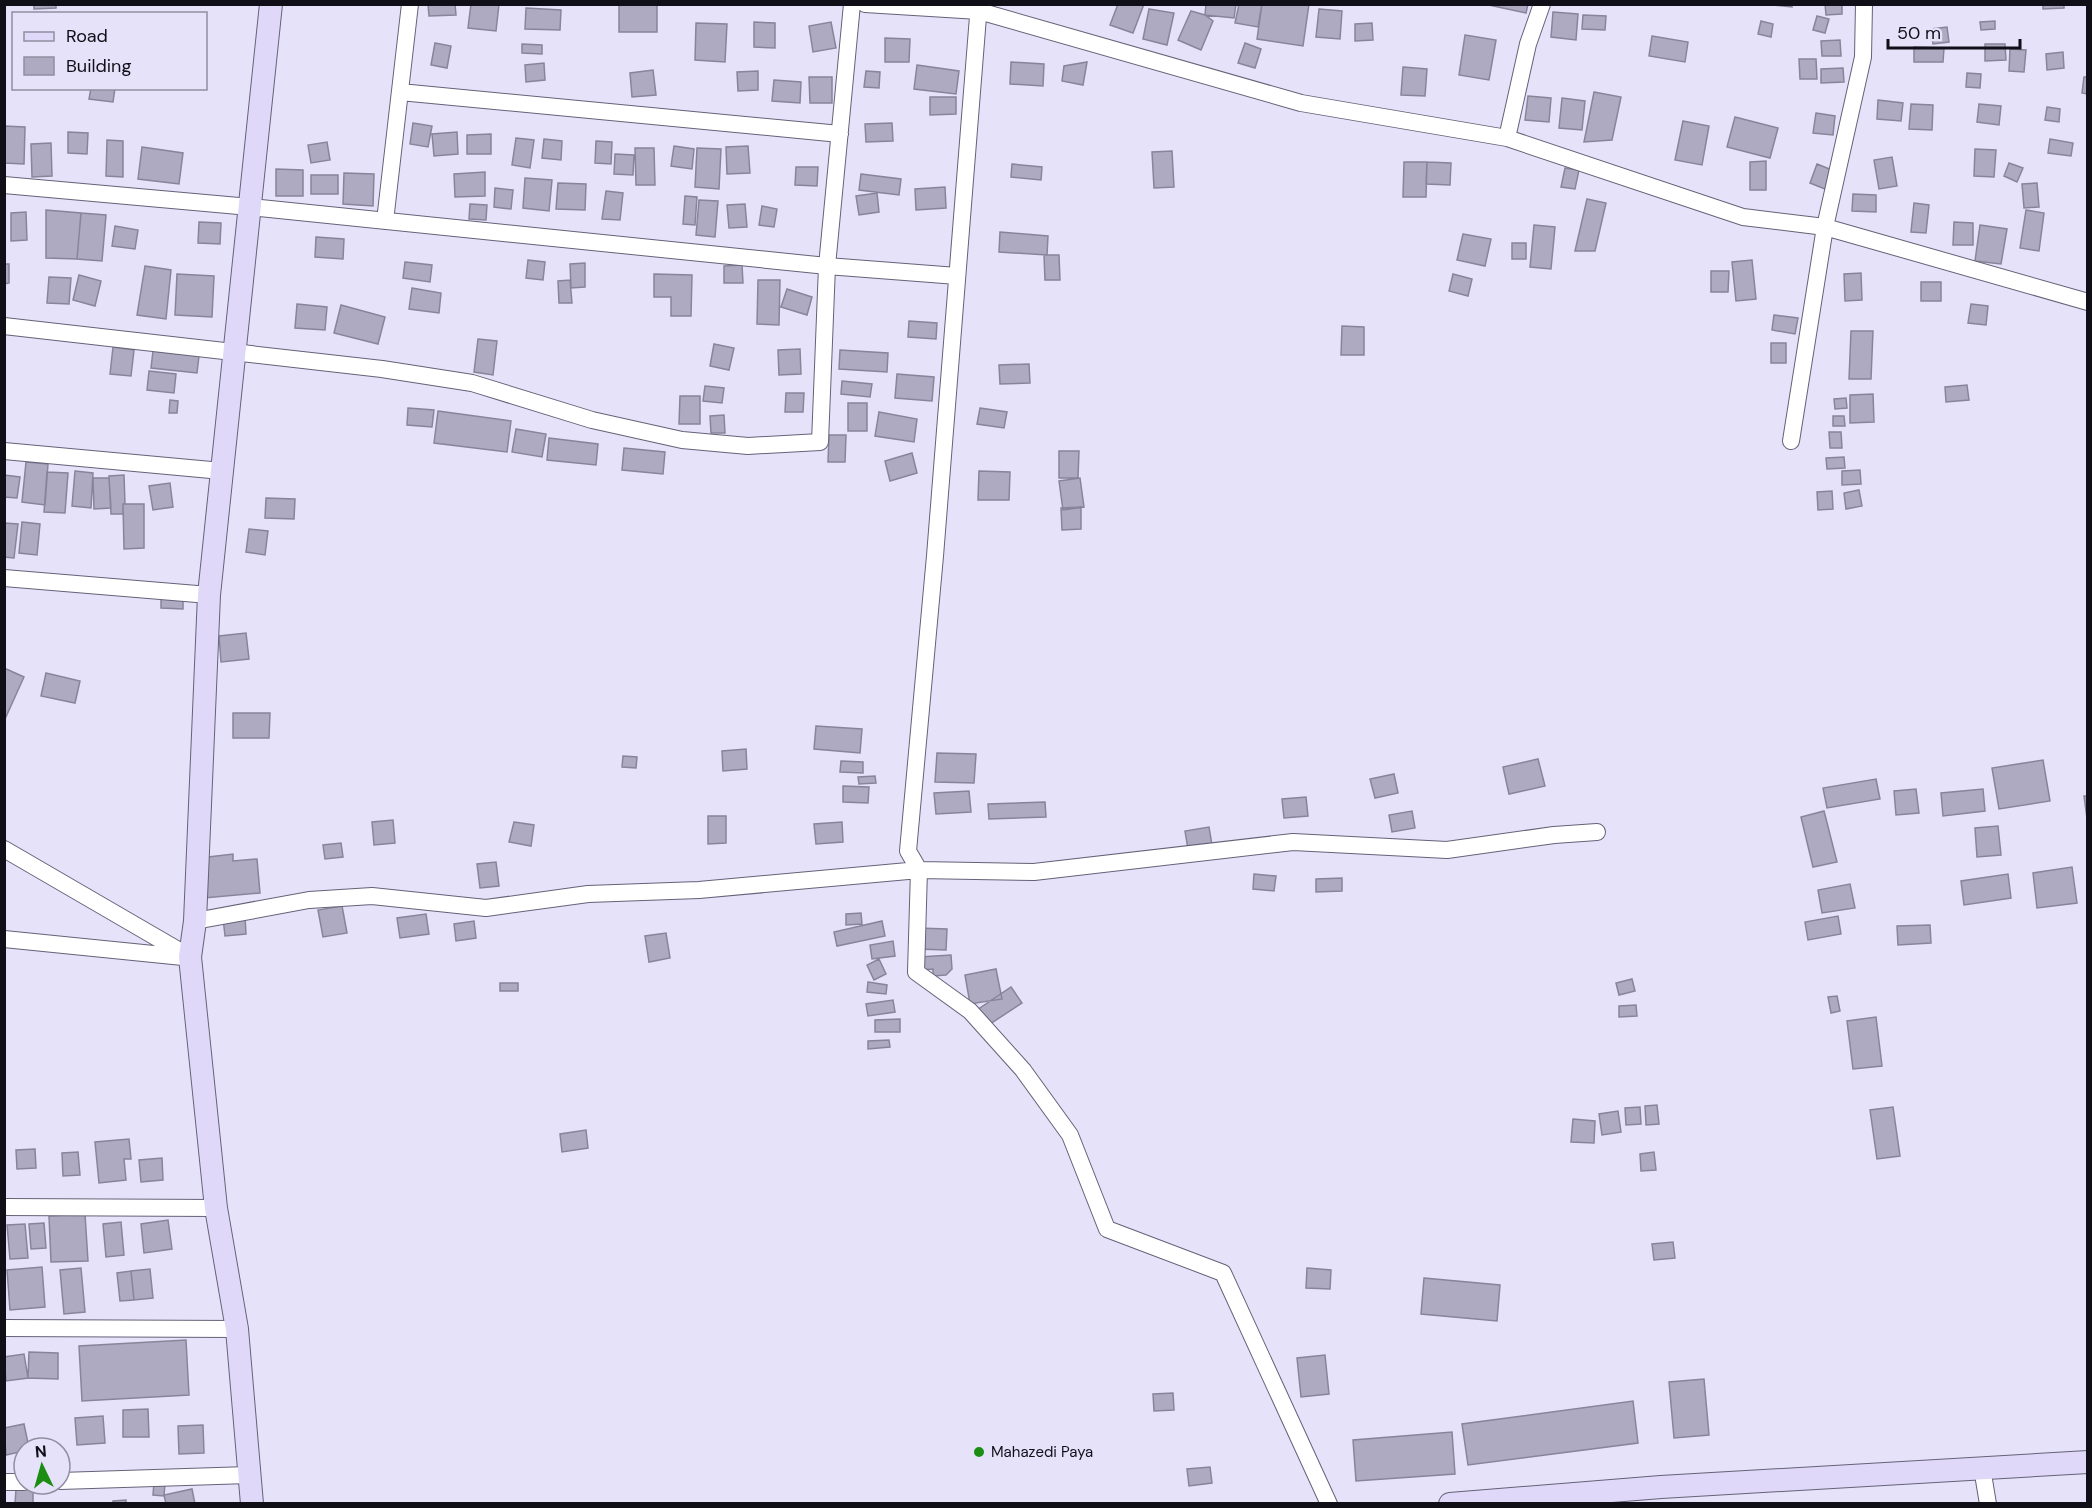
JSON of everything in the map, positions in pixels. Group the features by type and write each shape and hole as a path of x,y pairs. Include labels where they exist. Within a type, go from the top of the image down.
{"street":[{"path":"252,1503 237,1329 216,1208 190,957 195,921 209,595 271,4"},
{"path":"385,221 410,4"},
{"path":"4,326 235,351 382,369 472,383 592,420 681,440 748,446 820,442 827,266 852,4"},
{"path":"865,4 979,8 1301,103 1507,138 1743,217 1825,227 2088,302"},
{"path":"1507,138 1528,44 1542,4"},
{"path":"1791,441 1825,227 1863,57 1864,4"},
{"path":"979,8 935,556 908,851 919,870 916,972 970,1011 1023,1070 1070,1135 1107,1229 1223,1273 1329,1503"},
{"path":"400,92 840,134"},
{"path":"4,185 250,207 827,266 957,276"},
{"path":"4,451 222,471"},
{"path":"4,578 209,595"},
{"path":"195,921 309,900 372,896 486,908 588,894 699,890 919,870 1034,872 1293,842 1447,850 1554,835 1597,832"},
{"path":"4,849 190,957"},
{"path":"4,939 190,957"},
{"path":"4,1207 216,1208"},
{"path":"4,1328 237,1329"},
{"path":"1450,1503 1611,1497 2088,1462"},
{"path":"1982,1468 1988,1503"},
{"path":"72,1481 249,1475"}],"building":[{"path":"34,4 56,4 56,8 34,9"},
{"path":"428,4 455,4 456,15 429,16"},
{"path":"471,4 499,4 496,31 468,28"},
{"path":"619,4 657,4 657,32 619,32"},
{"path":"1118,4 1144,4 1133,33 1110,25"},
{"path":"1206,4 1236,4 1234,18 1205,15"},
{"path":"1239,4 1262,4 1258,27 1235,23"},
{"path":"1262,4 1309,4 1303,46 1257,39"},
{"path":"1484,4 1528,4 1526,13"},
{"path":"1764,4 1792,4 1792,7"},
{"path":"1825,4 1842,4 1842,14 1826,15"},
{"path":"2043,4 2064,4 2064,8 2043,9"},
{"path":"526,8 561,10 560,30 525,29"},
{"path":"1149,9 1174,13 1167,45 1143,39"},
{"path":"1319,9 1342,11 1340,39 1316,37"},
{"path":"1191,11 1205,15 1213,21 1201,50 1178,40"},
{"path":"1553,12 1578,14 1576,40 1551,37"},
{"path":"1583,15 1606,16 1605,30 1582,29"},
{"path":"1817,16 1829,19 1825,33 1813,30"},
{"path":"1761,21 1773,24 1771,37 1758,34"},
{"path":"1995,21 1995,29 1981,30 1980,22"},
{"path":"754,22 775,23 775,48 754,47"},
{"path":"831,22 836,48 813,52 809,26"},
{"path":"696,23 727,24 725,62 695,60"},
{"path":"1372,23 1373,40 1355,41 1355,24"},
{"path":"1947,27 1949,42 1933,44 1931,29"},
{"path":"1465,35 1496,40 1489,80 1459,75"},
{"path":"1652,36 1688,42 1685,62 1649,56"},
{"path":"885,38 910,39 909,62 885,62"},
{"path":"1840,40 1841,56 1822,56 1821,41"},
{"path":"435,43 451,46 447,68 431,65"},
{"path":"1245,43 1261,49 1255,68 1238,63"},
{"path":"522,44 542,45 542,54 522,53"},
{"path":"1985,44 2005,44 2006,60 1985,61"},
{"path":"1914,47 1944,48 1943,62 1914,62"},
{"path":"2010,49 2026,50 2024,72 2009,71"},
{"path":"2063,52 2064,68 2047,70 2046,54"},
{"path":"1799,59 1816,59 1817,79 1800,79"},
{"path":"1011,62 1044,64 1043,86 1010,84"},
{"path":"1087,62 1083,85 1062,81 1064,66"},
{"path":"544,63 545,80 526,82 525,65"},
{"path":"917,65 959,71 956,94 914,89"},
{"path":"1403,67 1427,69 1425,96 1401,95"},
{"path":"1843,68 1844,82 1821,83 1821,69"},
{"path":"653,70 656,95 632,97 630,73"},
{"path":"758,71 758,90 738,91 737,72"},
{"path":"866,71 880,72 879,88 864,87"},
{"path":"1967,73 1981,74 1980,88 1966,87"},
{"path":"809,77 832,77 832,103 810,103"},
{"path":"2084,77 2088,77 2088,94 2082,93"},
{"path":"774,80 801,82 800,103 772,101"},
{"path":"91,90 115,90 113,102 89,99"},
{"path":"1594,92 1621,97 1612,140 1584,142"},
{"path":"1528,96 1551,98 1549,122 1525,120"},
{"path":"930,97 956,97 956,114 930,115"},
{"path":"1562,98 1585,101 1582,130 1559,128"},
{"path":"1878,100 1903,103 1901,121 1877,119"},
{"path":"1911,104 1933,105 1932,130 1909,129"},
{"path":"1979,104 2001,106 1999,125 1977,122"},
{"path":"2047,107 2060,109 2059,122 2045,120"},
{"path":"1816,113 1835,116 1833,135 1813,133"},
{"path":"1735,117 1778,128 1770,158 1727,147"},
{"path":"1683,121 1709,126 1702,165 1675,160"},
{"path":"413,123 432,126 428,147 410,144"},
{"path":"892,123 893,141 866,142 865,124"},
{"path":"4,126 25,127 24,164 4,163"},
{"path":"68,132 88,133 87,154 68,153"},
{"path":"457,132 458,154 434,156 432,134"},
{"path":"491,134 491,154 467,154 467,135"},
{"path":"516,138 534,140 530,168 512,165"},
{"path":"544,139 562,141 561,160 542,158"},
{"path":"2050,139 2073,143 2071,156 2048,153"},
{"path":"107,140 123,141 123,177 106,176"},
{"path":"596,141 612,142 611,164 595,163"},
{"path":"327,142 330,160 311,163 308,145"},
{"path":"51,143 52,176 32,177 31,144"},
{"path":"674,146 694,149 692,169 671,166"},
{"path":"748,146 750,173 727,174 726,147"},
{"path":"142,147 183,153 179,184 138,179"},
{"path":"635,148 654,148 655,185 636,185"},
{"path":"697,148 721,149 719,189 695,187"},
{"path":"1975,149 1996,150 1994,177 1974,176"},
{"path":"1172,151 1174,187 1154,188 1152,152"},
{"path":"615,154 634,155 633,175 614,174"},
{"path":"1892,157 1897,186 1879,189 1874,160"},
{"path":"1766,161 1766,190 1750,190 1750,162"},
{"path":"1404,162 1427,162 1426,197 1403,197"},
{"path":"1427,162 1451,163 1450,185 1426,184"},
{"path":"2009,163 2023,168 2017,182 2004,176"},
{"path":"1012,164 1042,167 1041,180 1011,177"},
{"path":"1817,164 1832,170 1825,189 1810,183"},
{"path":"796,167 818,167 817,186 795,185"},
{"path":"1565,168 1579,170 1575,189 1561,187"},
{"path":"276,169 303,170 303,196 276,196"},
{"path":"485,172 485,196 455,197 454,174"},
{"path":"344,173 374,174 373,206 343,204"},
{"path":"861,174 901,179 899,195 859,190"},
{"path":"311,175 338,175 338,194 311,194"},
{"path":"525,178 552,180 549,211 523,208"},
{"path":"558,183 586,184 585,210 556,209"},
{"path":"2037,183 2039,207 2024,208 2022,184"},
{"path":"945,187 946,208 916,210 915,189"},
{"path":"495,188 513,190 511,209 494,207"},
{"path":"606,191 623,193 620,220 602,219"},
{"path":"877,193 879,212 859,215 856,196"},
{"path":"1853,194 1876,195 1876,212 1852,211"},
{"path":"685,196 697,197 695,225 683,224"},
{"path":"1587,199 1606,203 1595,251 1575,251"},
{"path":"699,200 718,201 715,237 696,235"},
{"path":"1914,203 1929,205 1926,233 1911,232"},
{"path":"470,204 487,205 486,220 469,219"},
{"path":"745,204 747,227 729,228 727,205"},
{"path":"762,206 777,209 774,227 759,225"},
{"path":"46,210 81,213 77,259 46,258"},
{"path":"2026,210 2044,213 2039,251 2020,248"},
{"path":"26,212 27,240 11,241 11,213"},
{"path":"81,213 106,215 102,261 77,259"},
{"path":"199,222 221,223 220,244 198,243"},
{"path":"1954,222 1973,223 1973,245 1953,245"},
{"path":"1534,225 1555,227 1551,269 1530,267"},
{"path":"1980,225 2007,229 2001,264 1975,261"},
{"path":"115,226 138,230 135,249 112,246"},
{"path":"1000,232 1048,236 1047,255 999,252"},
{"path":"1463,234 1491,239 1485,266 1457,260"},
{"path":"316,237 344,239 343,259 315,257"},
{"path":"1512,243 1526,243 1526,259 1512,259"},
{"path":"1044,255 1059,255 1060,280 1045,280"},
{"path":"528,260 545,262 543,280 526,278"},
{"path":"1752,260 1756,299 1736,301 1732,262"},
{"path":"405,262 432,265 430,282 403,278"},
{"path":"585,263 585,287 571,288 570,264"},
{"path":"4,264 9,264 9,283 4,284"},
{"path":"742,265 743,283 724,283 724,266"},
{"path":"145,266 171,270 166,319 137,315"},
{"path":"1711,271 1729,271 1728,292 1711,292"},
{"path":"1861,273 1862,300 1845,301 1844,274"},
{"path":"177,274 214,276 212,317 175,315"},
{"path":"654,274 692,275 691,316 671,316 671,297 654,297"},
{"path":"1453,274 1472,279 1468,296 1449,291"},
{"path":"79,275 101,281 95,306 73,300"},
{"path":"49,277 71,278 69,304 47,303"},
{"path":"570,280 572,303 559,303 558,281"},
{"path":"758,280 780,280 779,325 757,324"},
{"path":"1921,282 1941,282 1941,301 1921,301"},
{"path":"412,288 441,293 439,313 409,309"},
{"path":"787,289 812,297 807,315 781,307"},
{"path":"297,304 327,307 325,330 295,328"},
{"path":"1971,304 1988,306 1986,325 1968,323"},
{"path":"341,305 385,317 378,344 334,333"},
{"path":"1774,315 1798,318 1795,334 1772,330"},
{"path":"909,321 937,323 936,339 908,337"},
{"path":"1342,326 1364,327 1364,355 1341,355"},
{"path":"1851,331 1873,331 1871,379 1849,379"},
{"path":"478,339 497,341 493,375 474,372"},
{"path":"1771,343 1786,343 1786,363 1771,363"},
{"path":"714,344 734,348 729,370 710,366"},
{"path":"113,347 134,350 131,376 110,374"},
{"path":"800,349 801,374 779,375 778,350"},
{"path":"840,350 888,353 887,372 839,369"},
{"path":"153,351 199,356 197,373 151,368"},
{"path":"1029,364 1030,383 1000,384 999,365"},
{"path":"149,371 176,374 174,393 147,390"},
{"path":"897,374 934,377 932,401 895,398"},
{"path":"842,381 872,384 870,397 841,394"},
{"path":"1967,385 1969,400 1946,402 1945,387"},
{"path":"705,386 724,388 722,403 703,401"},
{"path":"786,393 804,393 803,412 785,412"},
{"path":"1873,394 1874,422 1850,423 1850,395"},
{"path":"680,396 700,396 700,424 679,424"},
{"path":"1846,398 1847,408 1835,409 1834,399"},
{"path":"170,400 178,401 177,413 169,413"},
{"path":"848,403 867,403 867,431 848,431"},
{"path":"408,408 434,410 432,427 407,425"},
{"path":"980,408 1007,412 1004,428 977,424"},
{"path":"438,411 511,421 507,452 434,443"},
{"path":"879,412 917,419 914,442 875,436"},
{"path":"724,415 725,433 711,433 710,416"},
{"path":"1833,416 1844,416 1845,426 1833,426"},
{"path":"516,429 546,434 542,457 512,452"},
{"path":"1829,432 1841,432 1842,448 1830,448"},
{"path":"829,435 846,435 845,462 828,462"},
{"path":"549,438 598,444 596,465 547,460"},
{"path":"624,448 665,452 663,474 622,470"},
{"path":"1059,451 1079,451 1078,478 1059,478"},
{"path":"912,453 917,473 890,481 885,461"},
{"path":"1844,457 1845,468 1827,469 1826,458"},
{"path":"26,462 48,464 45,505 22,502"},
{"path":"1860,470 1861,484 1842,485 1842,471"},
{"path":"75,471 93,473 91,508 72,506"},
{"path":"979,471 1010,472 1009,500 978,500"},
{"path":"47,472 68,473 65,513 44,512"},
{"path":"4,475 20,477 17,498 4,497"},
{"path":"124,475 123,514 111,514 109,476"},
{"path":"93,478 109,478 111,508 94,509"},
{"path":"1080,478 1084,507 1063,510 1059,481"},
{"path":"170,483 173,507 153,510 149,486"},
{"path":"1859,490 1862,506 1846,509 1844,493"},
{"path":"1832,491 1833,509 1818,510 1817,492"},
{"path":"266,498 295,499 294,519 265,518"},
{"path":"123,504 144,504 144,548 124,549"},
{"path":"1081,507 1081,529 1062,530 1061,508"},
{"path":"22,522 40,524 37,555 19,553"},
{"path":"4,523 18,524 14,558 4,557"},
{"path":"249,529 268,531 265,555 246,552"},
{"path":"161,594 183,595 183,609 161,608"},
{"path":"246,633 249,659 221,662 219,636"},
{"path":"4,668 24,677 5,719 4,719"},
{"path":"46,673 80,681 75,703 41,696"},
{"path":"233,713 270,713 269,738 233,738"},
{"path":"816,726 862,729 860,753 814,749"},
{"path":"746,749 747,769 723,771 722,751"},
{"path":"937,753 976,754 974,783 935,782"},
{"path":"623,756 637,757 636,768 622,767"},
{"path":"1538,759 1545,786 1509,794 1503,767"},
{"path":"2043,760 2050,801 1999,809 1992,768"},
{"path":"841,761 863,762 863,773 840,772"},
{"path":"1394,774 1398,793 1375,798 1370,779"},
{"path":"875,776 876,783 859,784 858,777"},
{"path":"1876,779 1880,799 1827,808 1823,788"},
{"path":"843,786 869,787 868,803 843,802"},
{"path":"1916,789 1919,813 1896,815 1894,791"},
{"path":"1983,789 1985,811 1943,816 1941,793"},
{"path":"969,791 971,812 936,814 934,793"},
{"path":"2084,796 2088,796 2088,826"},
{"path":"1306,797 1308,816 1284,818 1282,799"},
{"path":"1045,802 1046,817 989,819 988,804"},
{"path":"1412,811 1415,828 1392,832 1389,815"},
{"path":"1824,811 1837,862 1813,867 1801,817"},
{"path":"708,816 726,816 726,843 708,844"},
{"path":"393,820 395,843 374,845 372,822"},
{"path":"514,822 534,825 531,846 509,842"},
{"path":"842,822 843,842 816,844 814,824"},
{"path":"1998,826 2001,855 1977,857 1975,828"},
{"path":"1209,827 1212,845 1188,849 1185,831"},
{"path":"341,843 343,857 325,859 323,845"},
{"path":"233,854 233,861 257,859 260,893 204,898 200,858"},
{"path":"496,862 499,886 480,888 477,864"},
{"path":"2072,867 2077,903 2037,908 2033,873"},
{"path":"1254,874 1276,876 1274,891 1253,889"},
{"path":"2008,874 2011,898 1964,905 1961,881"},
{"path":"1342,878 1342,891 1316,892 1316,879"},
{"path":"1850,884 1855,908 1822,913 1818,890"},
{"path":"342,906 347,933 323,937 318,910"},
{"path":"861,913 862,924 846,925 846,914"},
{"path":"426,914 429,934 400,938 397,918"},
{"path":"1838,916 1841,934 1808,940 1805,922"},
{"path":"245,917 246,934 225,936 223,918"},
{"path":"474,921 476,938 456,941 454,924"},
{"path":"882,921 885,936 837,946 834,932"},
{"path":"1930,925 1931,943 1898,945 1897,926"},
{"path":"918,928 947,929 946,950 917,949"},
{"path":"666,933 670,958 649,962 645,936"},
{"path":"893,941 895,956 872,959 870,945"},
{"path":"951,955 952,969 946,975 933,976 933,969 920,970 919,957"},
{"path":"879,959 886,974 874,980 867,965"},
{"path":"996,969 1002,999 970,1004 965,975"},
{"path":"1632,979 1635,991 1619,995 1616,983"},
{"path":"868,982 887,985 886,994 867,992"},
{"path":"500,983 518,983 518,991 500,991"},
{"path":"1011,987 1022,1003 987,1026 977,1010"},
{"path":"1837,996 1840,1011 1831,1013 1828,997"},
{"path":"893,1000 895,1012 868,1016 866,1004"},
{"path":"1636,1005 1637,1016 1619,1017 1619,1006"},
{"path":"1876,1017 1882,1066 1853,1069 1847,1021"},
{"path":"900,1019 900,1032 875,1032 875,1020"},
{"path":"889,1040 890,1047 868,1049 868,1041"},
{"path":"1657,1105 1659,1124 1646,1125 1645,1106"},
{"path":"1640,1107 1641,1124 1626,1125 1625,1108"},
{"path":"1893,1107 1900,1156 1877,1159 1870,1110"},
{"path":"1618,1111 1621,1132 1602,1135 1599,1114"},
{"path":"1573,1119 1595,1121 1594,1143 1571,1142"},
{"path":"586,1130 588,1148 562,1152 560,1134"},
{"path":"129,1139 131,1159 124,1159 126,1180 99,1183 95,1142"},
{"path":"35,1149 36,1168 17,1169 16,1150"},
{"path":"78,1152 80,1175 63,1176 62,1153"},
{"path":"1654,1152 1656,1170 1641,1171 1640,1154"},
{"path":"162,1158 163,1180 141,1182 139,1160"},
{"path":"85,1214 88,1261 51,1262 49,1216"},
{"path":"168,1220 172,1249 144,1253 141,1224"},
{"path":"121,1222 124,1255 106,1257 103,1224"},
{"path":"44,1223 46,1248 31,1249 29,1224"},
{"path":"25,1224 28,1258 10,1259 7,1225"},
{"path":"1673,1242 1675,1258 1654,1260 1652,1244"},
{"path":"42,1267 45,1307 10,1310 7,1270"},
{"path":"81,1268 85,1312 64,1314 60,1270"},
{"path":"1307,1268 1331,1270 1330,1289 1306,1288"},
{"path":"150,1269 153,1298 134,1300 131,1271"},
{"path":"131,1271 134,1300 120,1301 117,1273"},
{"path":"1424,1278 1500,1285 1497,1321 1421,1314"},
{"path":"186,1340 189,1395 82,1401 79,1346"},
{"path":"29,1352 58,1353 58,1379 28,1378"},
{"path":"24,1354 28,1378 6,1381 4,1357"},
{"path":"1325,1355 1329,1394 1301,1397 1297,1358"},
{"path":"1704,1379 1709,1435 1674,1438 1669,1382"},
{"path":"1173,1393 1174,1410 1154,1411 1153,1394"},
{"path":"1633,1401 1638,1443 1468,1465 1462,1424"},
{"path":"148,1409 149,1437 123,1437 123,1410"},
{"path":"103,1416 105,1443 77,1445 75,1418"},
{"path":"24,1424 26,1436 12,1436 12,1454 6,1455 4,1428"},
{"path":"203,1425 204,1453 179,1454 178,1426"},
{"path":"1452,1432 1455,1474 1356,1481 1353,1440"},
{"path":"1210,1467 1212,1483 1189,1486 1187,1469"},
{"path":"154,1482 165,1483 164,1496 153,1495"},
{"path":"192,1489 195,1504 166,1504 164,1495"},
{"path":"16,1496 33,1496 33,1504 15,1504"},
{"path":"126,1500 126,1504 113,1504 113,1501"}],"place":[{"name":"Mahazedi Paya","path":"979,1452"}]}
